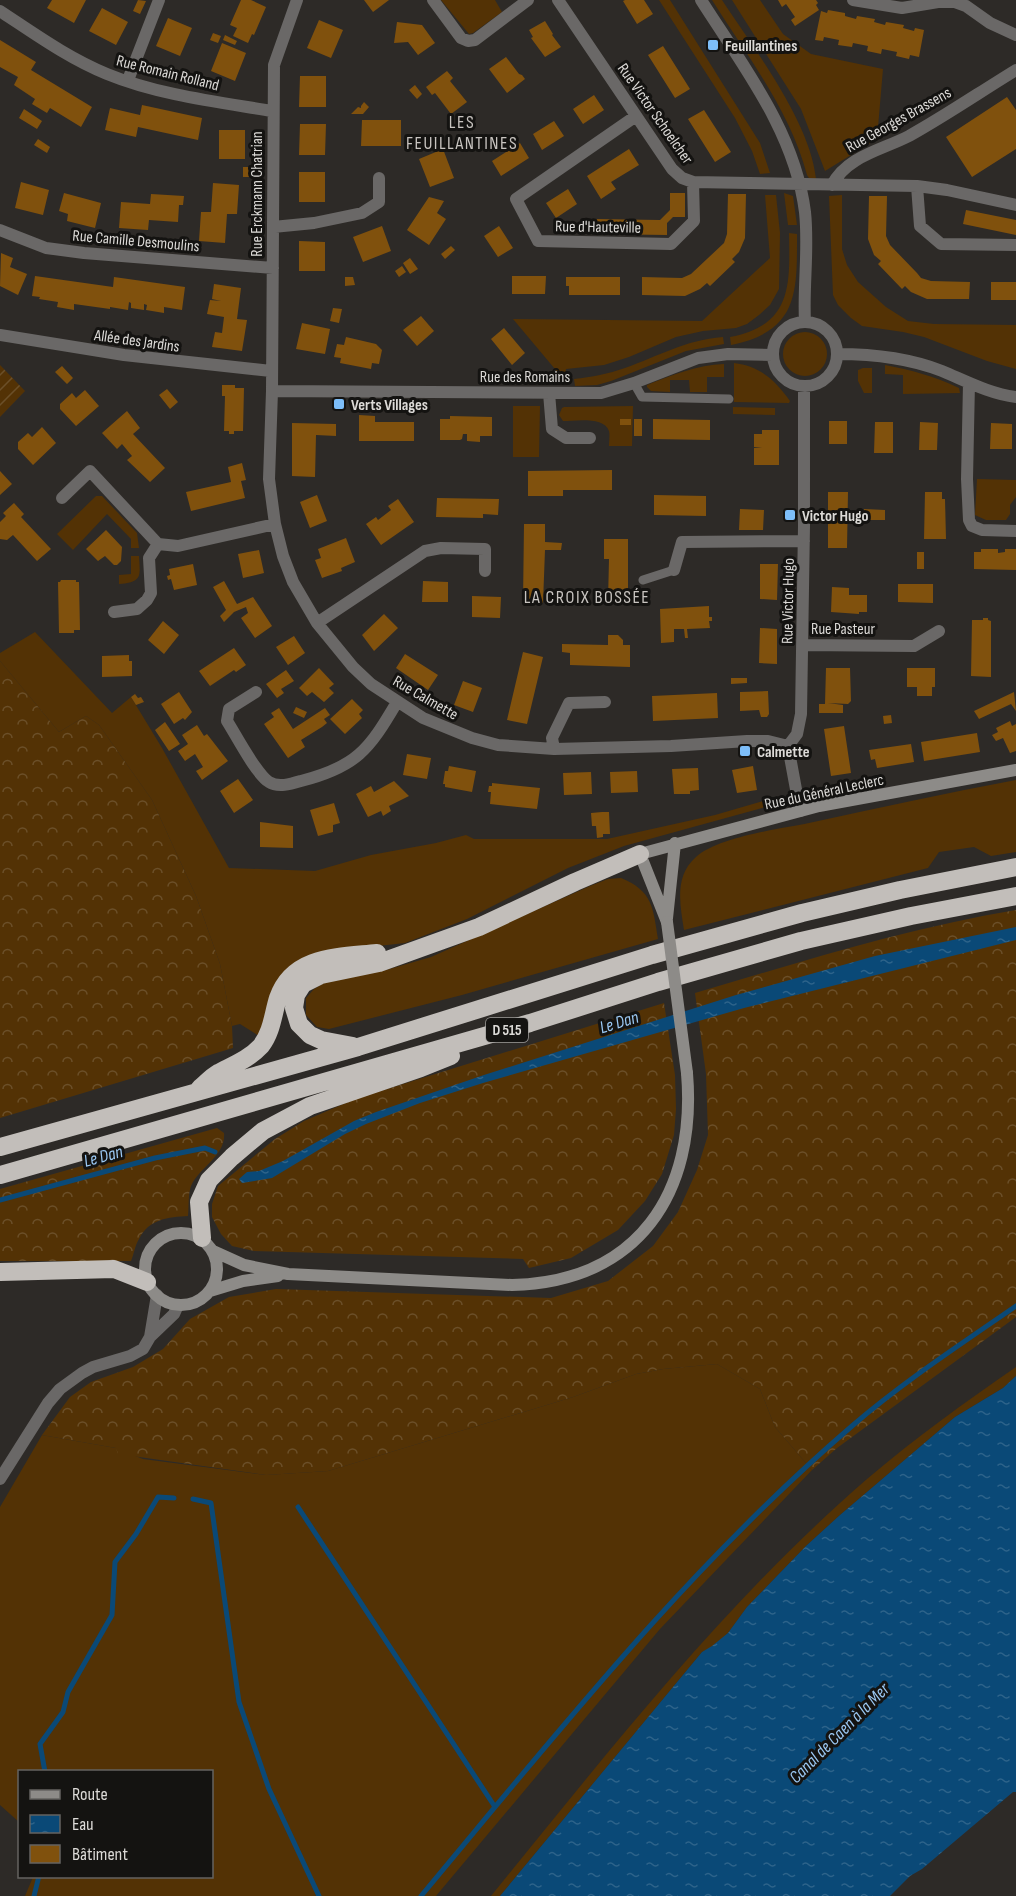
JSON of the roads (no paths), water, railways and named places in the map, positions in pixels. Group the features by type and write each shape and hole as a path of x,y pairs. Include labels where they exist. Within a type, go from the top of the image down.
{"highway":[{"path":"358,1047 321,1040 310,1035 295,1017 294,1001 299,989 321,975 379,963 479,927 640,854"},
{"name":"D 515","path":"0,1147 358,1047 652,955 802,913 900,890 1016,867"},
{"name":"D 515","path":"0,1175 530,1023 658,982 801,941 911,916 1016,897"},
{"path":"195,1093 215,1074 245,1059 260,1047 267,1036 279,996 288,979 306,964 343,956 408,952"},
{"path":"208,1245 199,1202 209,1180 263,1131 310,1106 421,1068 530,1023"},
{"path":"0,1272 114,1269 152,1289"}],"street":[{"path":"128,80 159,0"},
{"name":"Rue Erckmann Chatrian","path":"272,391 274,65 297,0"},
{"path":"433,0 461,38 468,41 476,40 528,0"},
{"name":"Rue Victor Schoelcher","path":"558,0 672,169 682,178 693,182 916,186 947,189 1016,205"},
{"path":"701,0 779,125 793,160 805,212 805,322"},
{"path":"853,0 902,8 938,2 954,2 966,6 990,23 1016,35"},
{"name":"Rue Romain Rolland","path":"0,11 50,45 107,74 160,90 272,111"},
{"name":"Rue Georges Brassens","path":"832,184 838,173 855,160 908,136 1016,70"},
{"name":"Rue d'Hauteville","path":"636,116 516,199 538,241 671,244 694,221 693,182"},
{"path":"273,227 314,223 363,213 379,202 379,178"},
{"path":"916,186 920,226 941,244 1016,245"},
{"name":"Rue Camille Desmoulins","path":"0,230 46,248 273,268"},
{"path":"805,322 825,329 834,340 837,354 827,377 813,385 804,386 792,384 782,377 775,367 773,354 775,342 782,332 792,325 805,322"},
{"name":"Allée des Jardins","path":"0,335 124,355 271,371"},
{"name":"Rue des Romains","path":"272,391 601,393 698,358 728,354 773,354"},
{"path":"837,354 881,356 912,361 941,370 969,383 1016,397"},
{"path":"969,383 969,520 972,526 982,530 1016,531"},
{"name":"Rue Victor Hugo","path":"788,746 797,734 800,720 803,645 804,386"},
{"name":"Rue Calmette","path":"272,391 269,479 275,524 283,556 293,582 317,623 353,667 397,702 434,723 472,738 498,745 554,749 768,741 788,746"},
{"path":"549,393 552,429 566,438 590,438"},
{"path":"62,498 90,471 159,544 178,546 275,524"},
{"path":"674,570 682,542 804,541"},
{"path":"114,612 137,609 147,600 151,593 149,558 159,544"},
{"path":"317,623 425,551 441,548 485,549 485,571"},
{"name":"Rue Pasteur","path":"803,645 914,646 939,631"},
{"path":"256,692 229,709 227,721 266,780 277,785 317,777 350,762 360,755 397,702"},
{"path":"554,749 552,738 569,703 605,702"},
{"path":"788,746 800,811"},
{"name":"Rue du Général Leclerc","path":"640,854 800,811 1016,770"},
{"path":"150,1337 152,1289 145,1264 156,1242 173,1233 187,1233 244,1265 288,1274 512,1286 548,1283 596,1268 619,1253 643,1231 660,1209 673,1186 687,1133 689,1102 687,1073 667,922 675,843"},
{"path":"640,854 667,922"},
{"path":"152,1289 166,1302 178,1305 199,1300 210,1291 216,1281 218,1270 208,1245"},
{"path":"210,1291 243,1281 288,1274"},
{"path":"0,1479 48,1403 60,1389 88,1370 130,1356 143,1349 150,1337 174,1314 178,1305"}],"lane":[{"path":"634,383 642,397 729,399"},
{"path":"643,580 674,570"}],"water":[{"path":"1016,927 1016,940 744,1008 420,1103 345,1134 272,1178 242,1183 239,1179 247,1172 259,1171 283,1161 354,1121 484,1075 736,995 875,956"},
{"name":"Canal de Caen à la Mer","path":"1016,1376 1016,1792 1013,1792 922,1869 910,1876 890,1896 500,1896 702,1652 728,1633 747,1607 806,1546 955,1417 1003,1388"}],"waterway":[{"name":"Le Dan","path":"0,1200 155,1158 205,1148 215,1152"},
{"path":"421,1896 574,1712 735,1535 793,1479 871,1410 932,1364 1016,1306"},
{"path":"45,1770 40,1744 63,1712 68,1692 112,1615 115,1562 136,1534 158,1497 174,1498"},
{"path":"193,1499 211,1503 239,1702 269,1789 319,1896"},
{"path":"298,1507 495,1807"},
{"path":"34,1896 38,1878"}],"place":[{"name":"Feuillantines","path":"713,45"},
{"name":"Verts Villages","path":"339,404"},
{"name":"Victor Hugo","path":"790,515"},
{"name":"Calmette","path":"745,751"}],"district":[{"name":"LES FEUILLANTINES","path":"462,132"},
{"name":"LA CROIX BOSSÉE","path":"587,597"}]}
